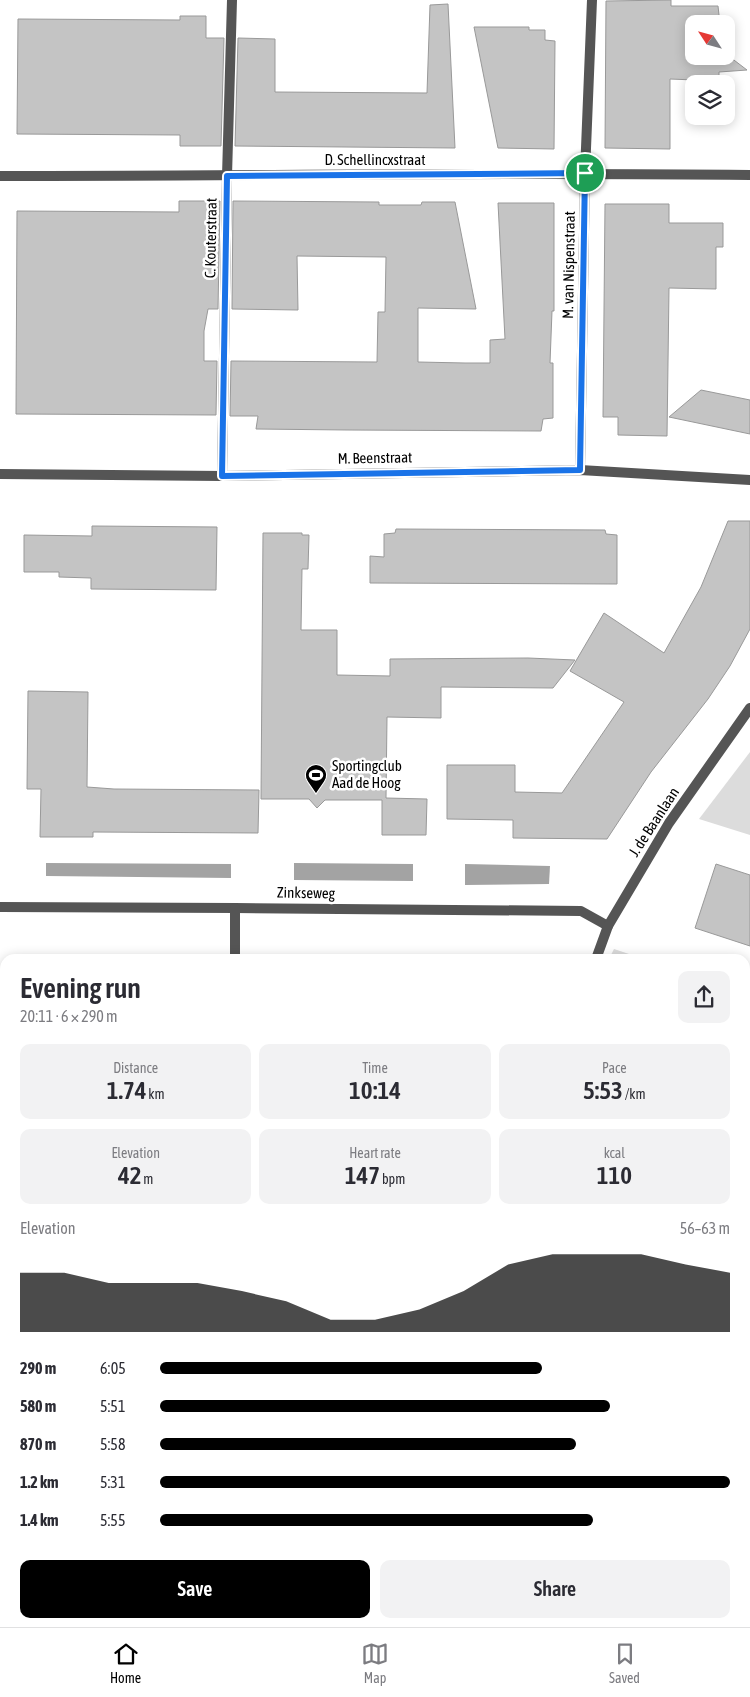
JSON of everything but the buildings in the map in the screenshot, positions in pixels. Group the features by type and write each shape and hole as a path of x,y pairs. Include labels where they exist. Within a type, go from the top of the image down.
{"street":[{"name":"C. Kouterstraat","path":"222,476 232,0"},
{"name":"M. van Nispenstraat","path":"580,470 585,173 592,0"},
{"name":"D. Schellincxstraat","path":"0,176 585,173 750,176"},
{"name":"M. Beenstraat","path":"0,474 222,476 580,470 750,480"},
{"name":"J. de Baanlaan","path":"598,954 608,926 669,823 750,708"},
{"name":"Zinkseweg","path":"0,907 581,912 608,926"},
{"path":"234,954 236,908"}],"shaded area":[{"path":"750,752 750,835 699,819"},
{"path":"46,863 231,864 231,878 46,876"},
{"path":"294,863 413,864 413,881 294,880"},
{"path":"465,864 550,866 549,884 465,885"},
{"path":"614,949 629,954 612,954"}],"place":[{"name":"Sportingclub Aad de Hoog","path":"316,794"}],"route":[{"path":"585,173 580,470 222,476 227,176 585,173"}]}
